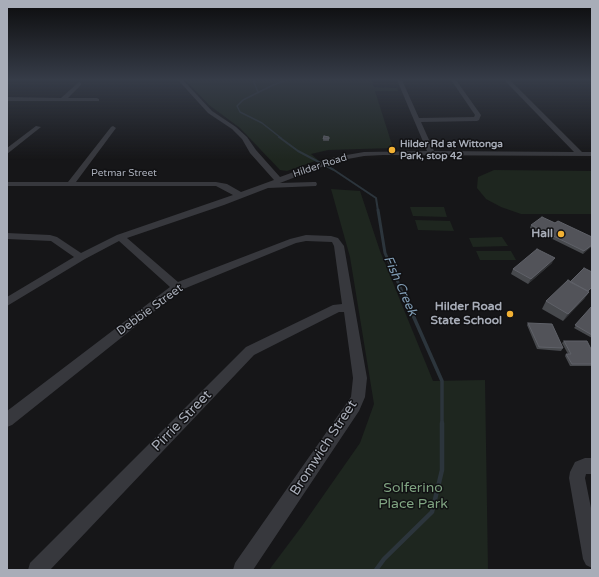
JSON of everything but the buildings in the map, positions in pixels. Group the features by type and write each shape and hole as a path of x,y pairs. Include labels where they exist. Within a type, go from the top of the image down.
{"street":[{"path":"205,107 245,138 253,151 278,180"},
{"path":"411,107 431,152"},
{"path":"417,120 478,119 478,115 472,107"},
{"path":"534,107 580,154"},
{"path":"7,152 38,127"},
{"path":"70,184 113,128"},
{"name":"Hilder Road","path":"7,302 81,257 120,237 239,195 325,162 364,154 431,152 592,154"},
{"name":"Petmar Street","path":"7,184 216,184 224,186 239,195"},
{"name":"Hilder Road","path":"265,185 279,186 313,184"},
{"path":"7,236 47,237 54,239 81,257"},
{"path":"120,237 177,287"},
{"name":"Debbie Street","path":"7,420 177,287 293,241 306,238 331,239 337,242"},
{"name":"Bromwich Street","path":"242,570 354,406 358,397 360,378 337,242"},
{"name":"Pirrie Street","path":"37,570 250,352 337,308 349,308"},
{"path":"592,466 585,466 581,468 578,472 577,478 592,559"}],"green space":[{"path":"212,107 380,107 393,148 328,150 311,154 318,160 287,171 280,170 240,128"},
{"path":"494,170 592,171 592,214 521,214 501,207 486,199 477,188 478,177"},
{"name":"Solferino Place Park","path":"331,189 360,191 380,251 433,381 485,380 488,570 269,570 360,443 374,404 350,257"},
{"path":"410,207 444,207 447,217 413,216"},
{"path":"415,220 450,221 454,231 418,230"},
{"path":"502,237 508,246 473,247 469,238"},
{"path":"476,251 511,251 516,260 480,260"}],"waterway":[{"name":"Fish Creek","path":"237,107 240,112 262,123 281,138"},
{"name":"Fish Creek","path":"279,137 298,151 334,170 376,198 378,211"},
{"name":"Fish Creek","path":"378,210 385,253 408,305"},
{"name":"Fish Creek","path":"376,570 384,559 432,512 442,470 442,381 408,304"}],"place":[{"name":"Hilder Rd at Wittonga Park, stop 42","path":"392,150"},
{"name":"Hall","path":"561,234"},
{"name":"Hilder Road State School","path":"510,314"}]}
